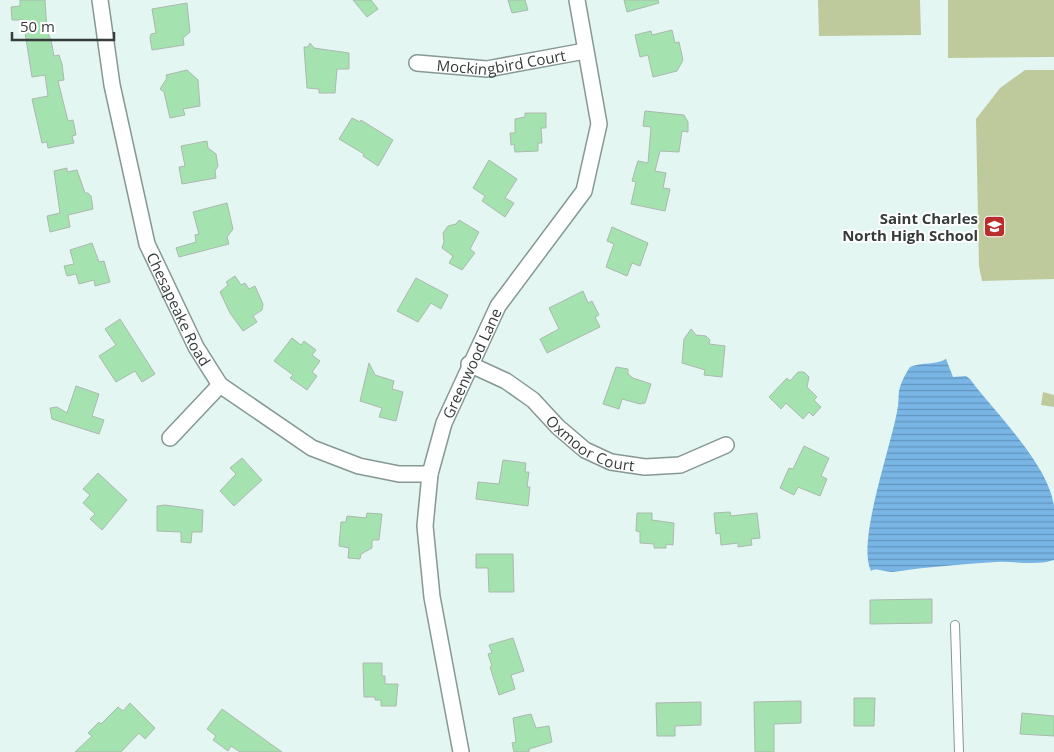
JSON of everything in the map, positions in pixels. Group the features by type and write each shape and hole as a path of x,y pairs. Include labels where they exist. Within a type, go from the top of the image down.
{"street":[{"name":"Chesapeake Road","path":"100,0 112,85 147,244 196,347 220,385 312,448 359,466 399,474 430,474"},
{"name":"Greenwood Lane","path":"461,752 432,597 425,526 430,474 444,423 469,364 498,306 584,191 599,124 577,0"},
{"name":"Mockingbird Court","path":"417,63 487,69 586,51"},
{"name":"Oxmoor Court","path":"469,364 506,381 533,400 558,427 585,450 611,462 644,468 680,465 726,445"},
{"path":"170,438 220,385"}],"lane":[{"path":"955,625 959,752"}],"green space":[{"path":"818,0 920,0 921,35 819,36"},
{"path":"948,0 1054,0 1054,57 948,58"},
{"path":"1025,70 1054,70 1054,279 982,281 979,266 976,119 1000,88"},
{"path":"1043,392 1054,395 1054,407 1041,405"}],"water":[{"path":"946,359 953,377 966,376 970,379 1019,439 1042,473 1050,490 1054,506 1054,560 1040,563 1003,562 970,564 893,572 871,571 868,557 868,538 877,491 895,422 901,384 910,367"}],"building":[{"path":"20,0 45,0 47,31 54,56 59,55 62,64 64,80 58,81 68,121 73,120 76,135 72,136 74,143 48,148 47,142 42,143 32,99 48,96 45,75 32,77 23,20 12,20 11,7 20,6"},
{"path":"353,0 371,0 378,9 367,17"},
{"path":"508,0 525,0 528,10 512,13"},
{"path":"624,0 658,0 659,3 627,12"},
{"path":"187,3 190,32 183,38 184,45 152,50 150,38 151,34 156,33 152,9"},
{"path":"672,30 675,43 679,42 683,60 677,71 653,77 648,55 640,57 635,35 651,31 652,35"},
{"path":"310,43 314,48 349,53 349,69 337,69 335,93 319,93 319,89 307,88 304,47 308,47"},
{"path":"187,70 198,80 200,106 183,109 185,115 170,118 164,92 160,89 167,78 166,75"},
{"path":"645,111 684,115 688,122 688,132 682,131 679,152 660,151 655,171 666,173 663,188 670,189 665,211 631,204 636,182 632,181 638,161 648,163 651,127 643,126"},
{"path":"525,113 546,113 546,128 541,128 542,143 538,143 538,151 515,152 514,144 511,145 510,133 515,133 515,119 525,117"},
{"path":"352,118 360,122 361,120 393,140 378,166 363,156 364,154 339,139"},
{"path":"207,141 208,148 216,154 218,166 215,171 216,178 182,184 179,167 185,166 181,146"},
{"path":"489,160 517,179 505,198 514,203 505,217 482,201 485,196 473,188"},
{"path":"67,168 67,172 77,170 85,193 91,196 93,209 68,215 70,227 50,232 47,216 60,213 54,171"},
{"path":"227,203 233,229 227,237 229,244 179,257 176,248 196,242 195,235 199,234 193,212"},
{"path":"459,220 479,232 470,249 475,253 462,270 449,263 453,256 442,248 444,242 443,233 448,226 456,224"},
{"path":"612,227 648,243 640,266 632,263 627,276 606,267 614,244 607,241"},
{"path":"92,243 99,262 104,261 110,282 95,286 94,280 79,284 76,274 67,276 64,266 74,264 70,250"},
{"path":"235,276 241,285 245,283 249,289 255,286 263,304 262,310 253,316 257,322 243,331 230,313 220,292 228,285 226,282"},
{"path":"416,278 448,295 441,309 431,303 418,322 397,311"},
{"path":"583,291 588,303 592,301 599,315 595,317 600,327 547,353 540,339 559,329 549,308"},
{"path":"120,319 155,374 142,382 135,371 116,382 99,356 116,345 105,329"},
{"path":"691,329 696,335 706,336 710,340 709,344 725,346 722,377 704,375 705,370 682,363 684,339"},
{"path":"292,338 301,345 304,341 316,350 312,355 320,361 312,372 317,376 307,390 290,378 293,375 274,361"},
{"path":"369,363 375,375 394,381 392,389 403,392 396,421 379,417 382,408 360,401"},
{"path":"616,367 628,369 628,374 633,378 651,384 645,403 640,404 622,399 619,409 603,404"},
{"path":"798,372 804,372 809,377 807,387 817,397 814,400 821,407 813,416 809,412 803,419 786,403 781,409 769,397 787,378 790,381"},
{"path":"76,386 99,394 92,416 104,420 99,434 52,419 50,408 57,407 67,413"},
{"path":"804,446 829,458 821,476 827,479 820,496 798,487 794,495 780,488 789,468 793,469"},
{"path":"242,458 262,480 234,506 220,491 236,474 230,468"},
{"path":"503,460 526,463 525,472 529,472 527,487 530,487 528,506 476,499 478,482 499,484"},
{"path":"98,473 127,500 102,530 90,519 95,514 83,503 90,495 83,489"},
{"path":"165,505 203,510 202,532 192,532 191,543 181,542 181,532 157,531 157,506"},
{"path":"730,512 731,516 757,513 760,538 751,539 752,545 738,547 738,543 721,545 720,533 716,534 714,513"},
{"path":"367,513 382,514 379,540 372,540 372,548 361,554 360,559 348,558 349,548 339,546 341,522 346,522 347,516 366,518"},
{"path":"637,513 652,513 652,520 674,523 673,545 666,544 666,548 654,548 654,544 640,543 640,532 636,531"},
{"path":"476,554 513,554 514,592 489,592 488,568 476,568"},
{"path":"932,599 932,623 870,624 870,600"},
{"path":"513,638 524,671 511,675 515,689 499,695 490,667 492,666 488,654 492,653 489,645"},
{"path":"363,663 382,663 382,676 385,676 385,684 398,684 396,706 381,706 381,700 375,700 375,697 364,697"},
{"path":"854,698 875,698 874,726 854,726"},
{"path":"801,701 801,723 774,724 774,752 755,752 754,702"},
{"path":"701,702 701,725 675,726 675,736 657,736 656,703"},
{"path":"130,703 155,728 145,739 139,733 121,752 75,752 92,736 88,733 99,722 101,724 118,707 123,711"},
{"path":"222,709 282,752 240,752 231,746 228,751 213,740 216,736 207,729"},
{"path":"1022,713 1054,716 1054,736 1020,734"},
{"path":"531,714 536,728 549,726 552,742 529,749 529,752 514,752 512,743 516,742 513,718"}],"place":[{"name":"Saint Charles North High School","path":"994,227"}]}
